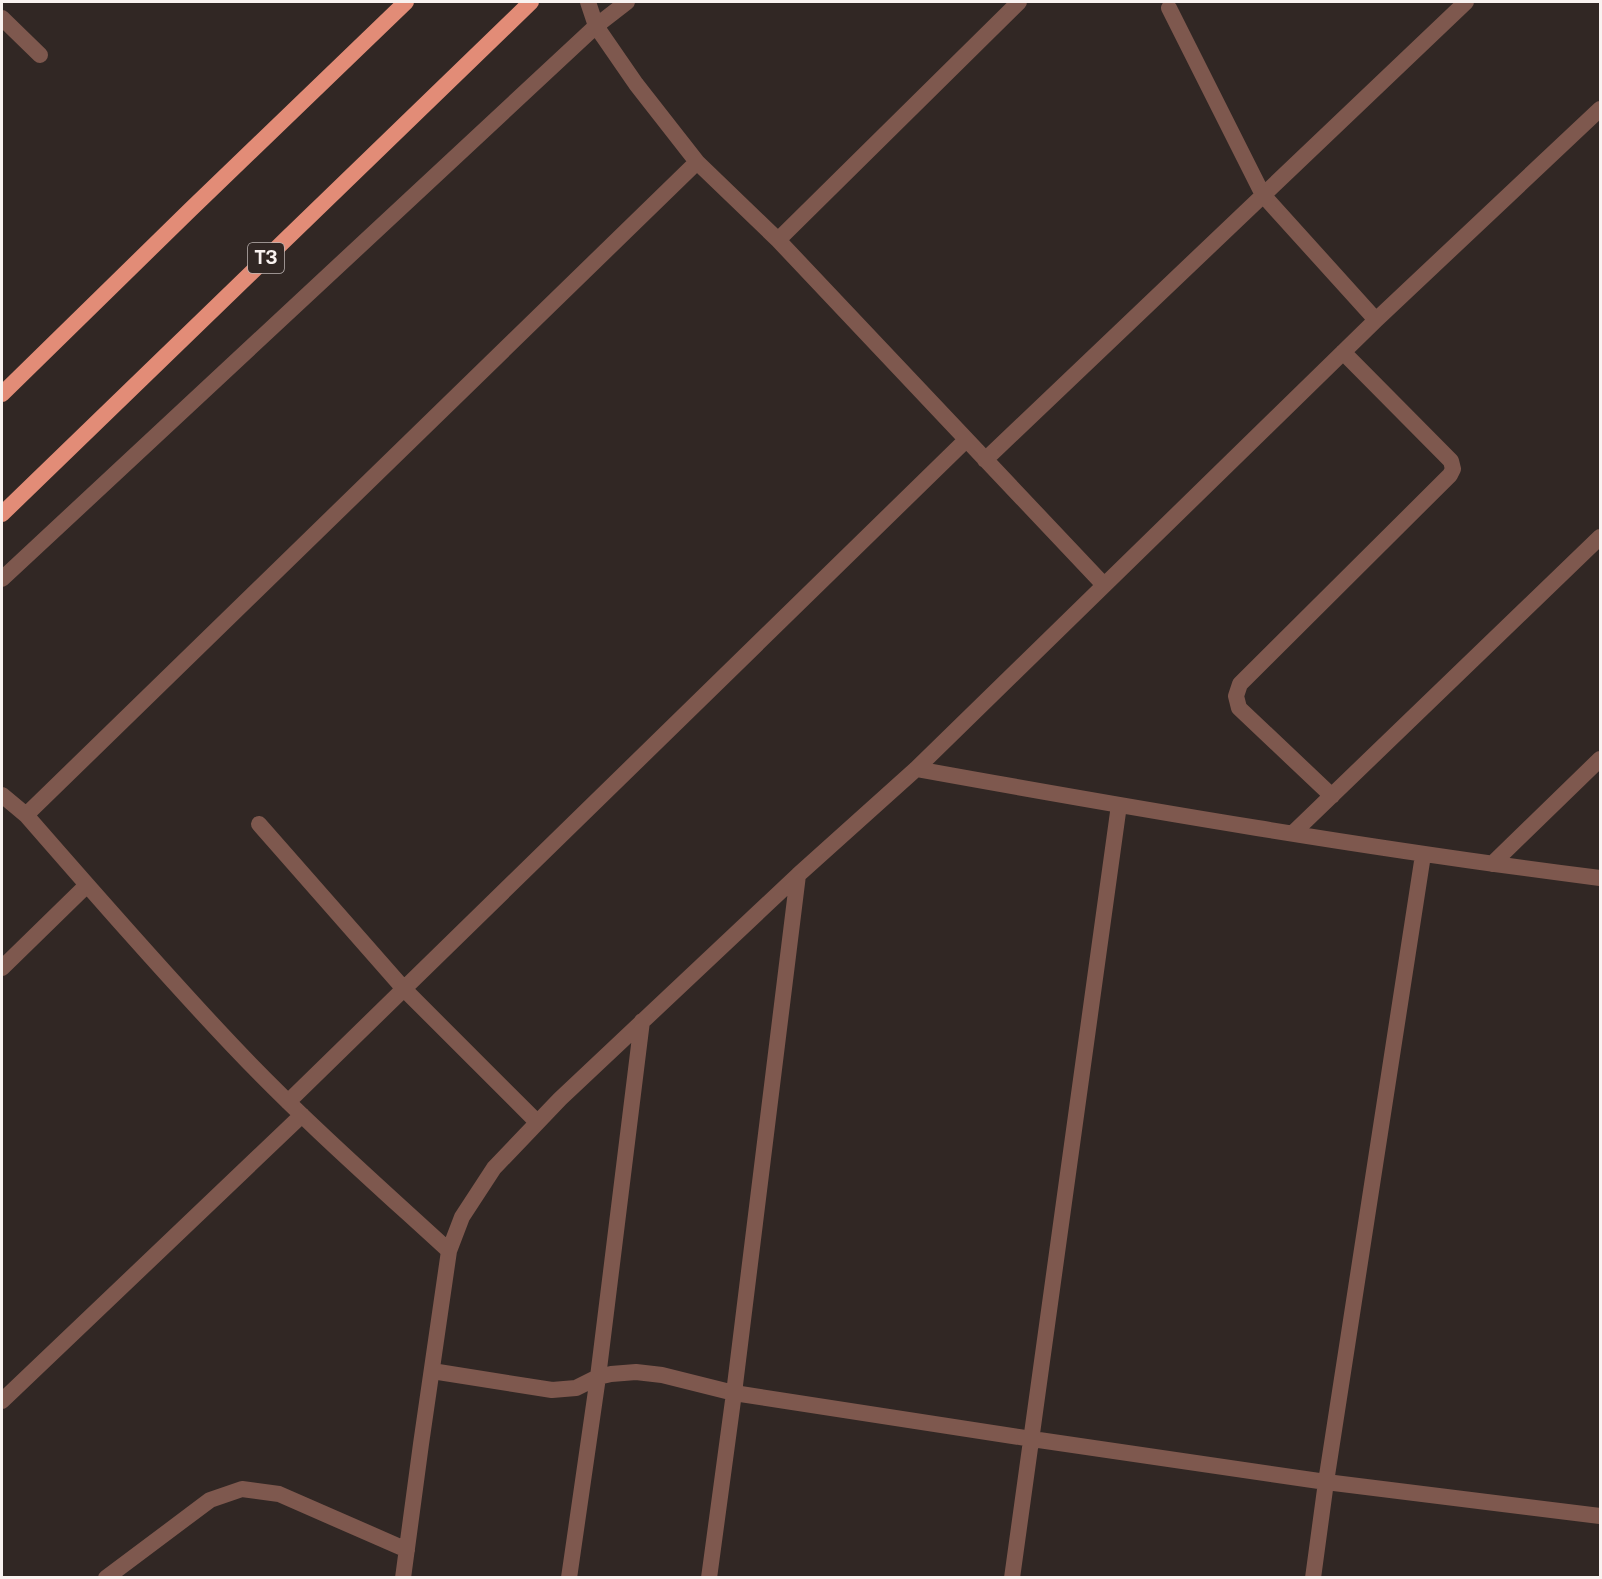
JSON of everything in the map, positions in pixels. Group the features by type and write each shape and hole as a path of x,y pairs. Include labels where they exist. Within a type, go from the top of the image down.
{"highway":[{"path":"2,394 406,2"},
{"name":"T3","path":"2,514 531,2"}],"street":[{"path":"588,2 596,26 636,84 697,162 778,240 1104,585"},
{"path":"2,579 596,26 627,2"},
{"path":"778,240 1019,2"},
{"path":"985,460 1466,2"},
{"path":"1169,8 1263,195 1376,320"},
{"path":"2,18 40,55"},
{"path":"403,1578 449,1251 462,1217 494,1168 560,1099 798,875 916,769 1376,320 1600,110"},
{"path":"26,815 697,162"},
{"path":"1332,796 1239,708 1236,696 1240,684 1450,475 1452,469 1451,461 1343,352"},
{"path":"288,1102 966,440"},
{"path":"1293,833 1600,537"},
{"path":"1492,864 1600,759"},
{"path":"916,769 1119,806 1423,855 1600,878"},
{"path":"2,795 26,815 232,1046 288,1102 449,1251"},
{"path":"1012,1578 1119,806"},
{"path":"259,824 404,989 537,1122"},
{"path":"1313,1578 1423,855"},
{"path":"709,1578 798,875"},
{"path":"2,968 87,885"},
{"path":"569,1578 598,1377 642,1022"},
{"path":"2,1401 302,1115"},
{"path":"432,1371 552,1390 576,1388 598,1377 636,1372 662,1375 734,1393 1032,1439 1326,1482 1600,1516"},
{"path":"106,1578 210,1500 242,1489 279,1494 407,1550"}]}
